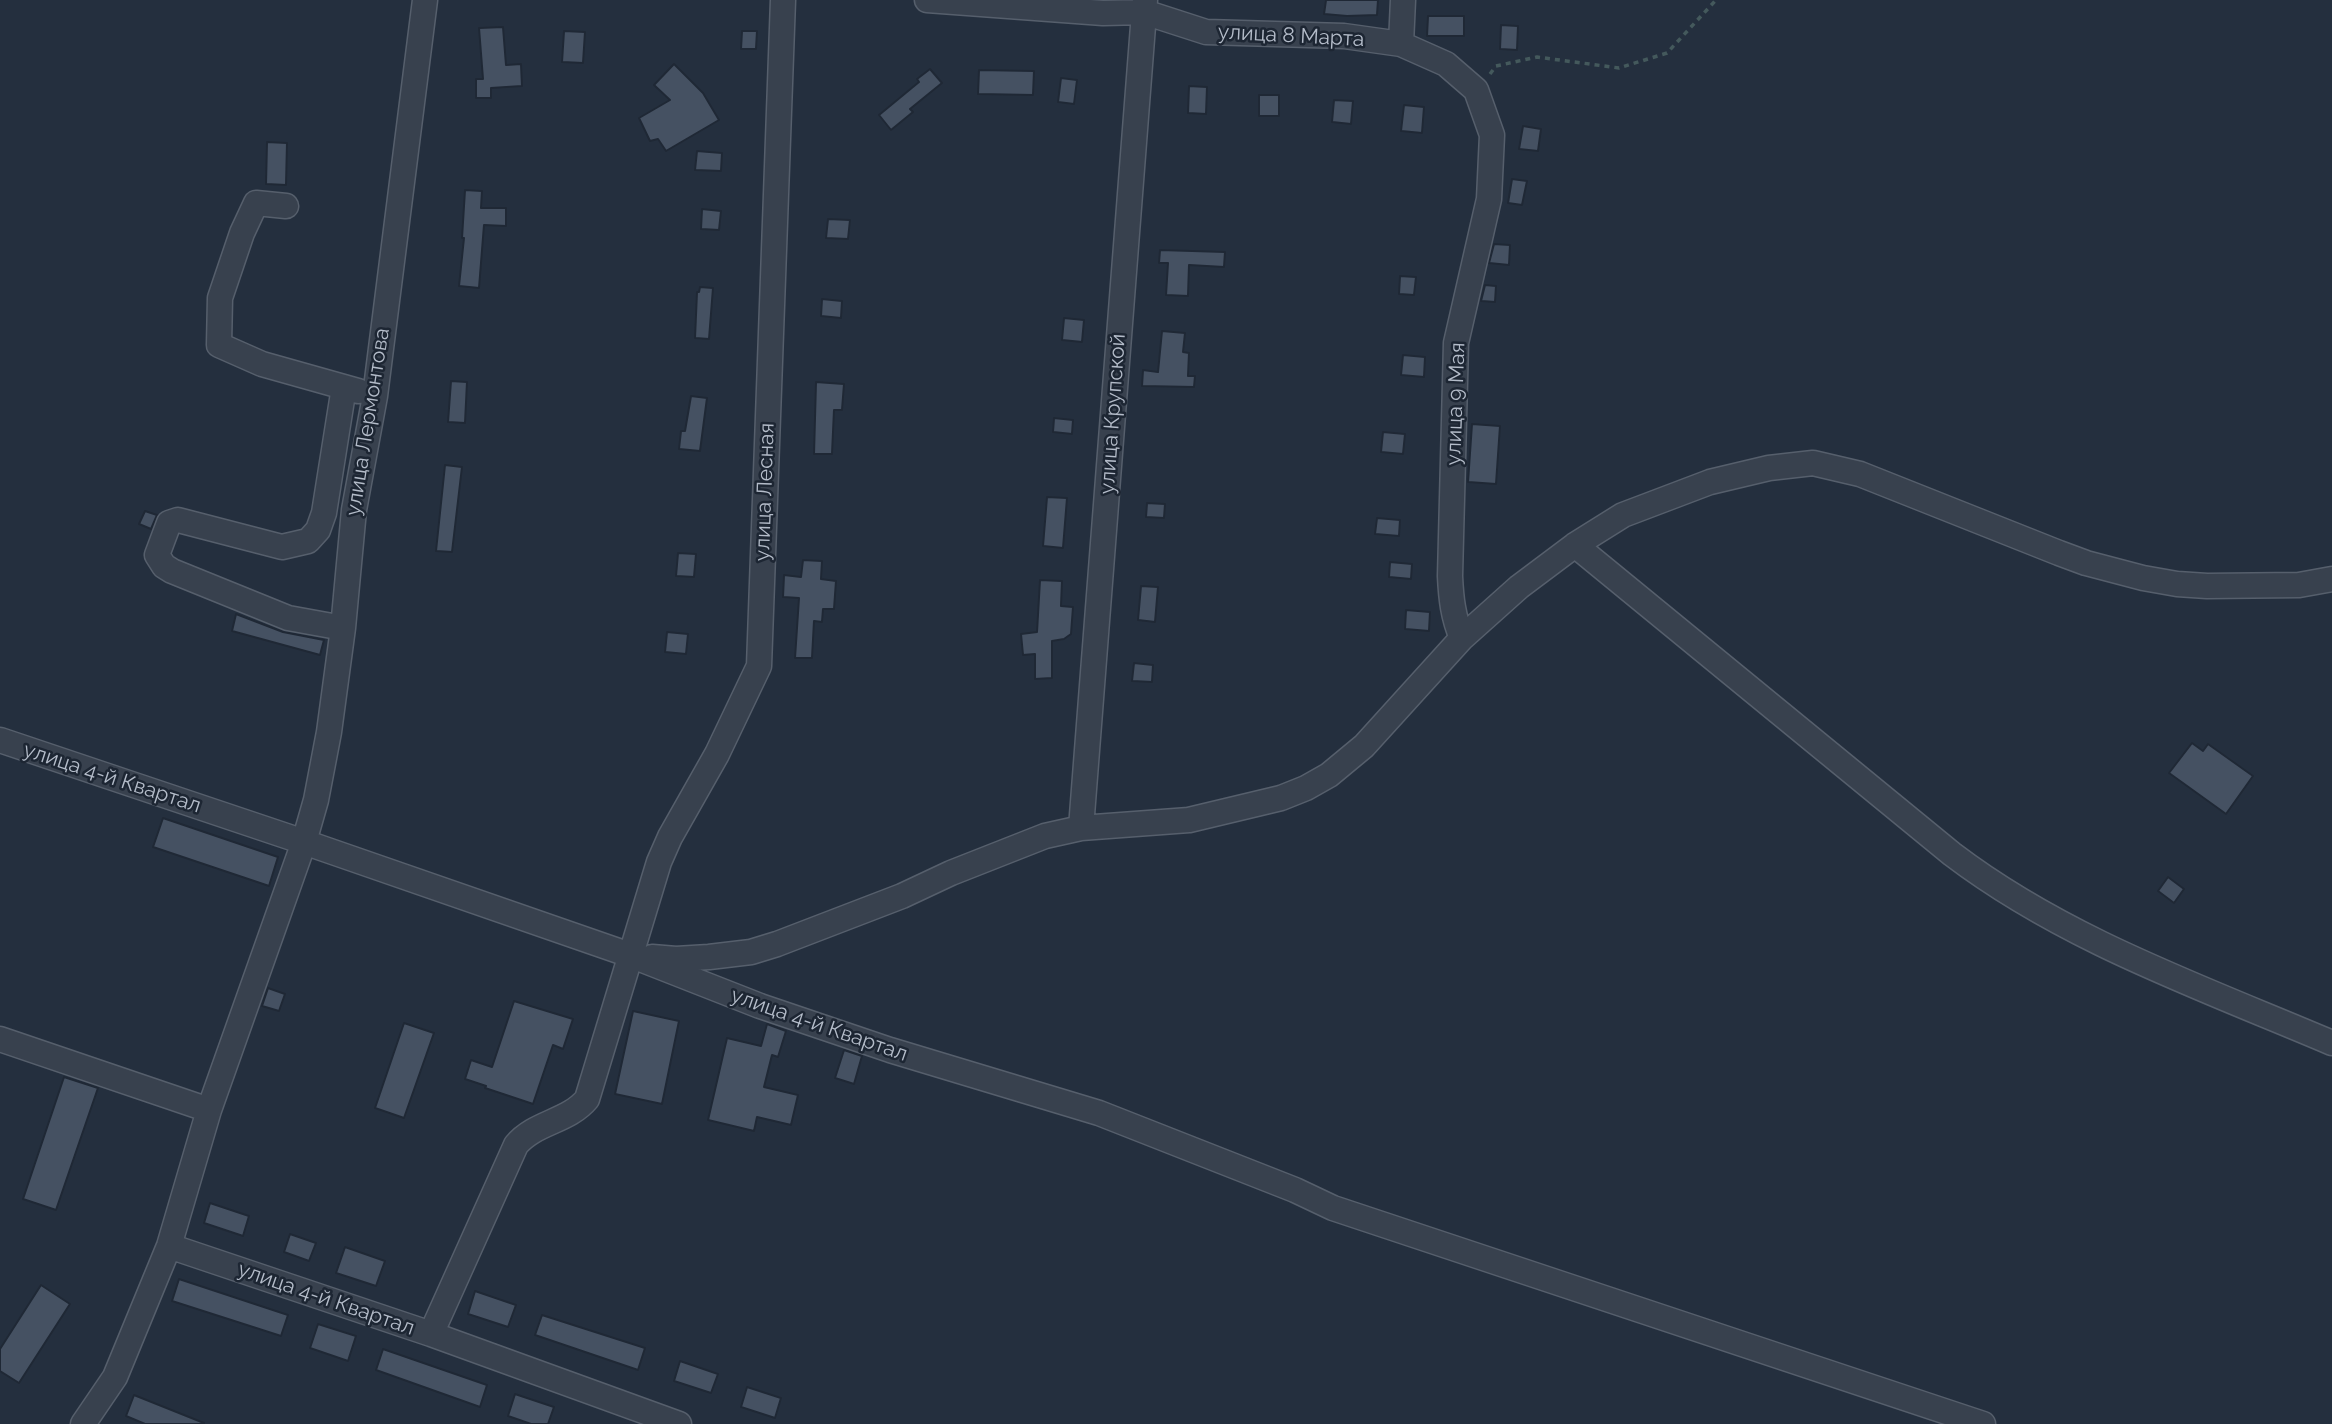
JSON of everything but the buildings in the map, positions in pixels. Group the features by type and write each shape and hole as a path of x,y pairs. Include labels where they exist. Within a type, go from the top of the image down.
{"street":[{"name":"улица Лермонтова","path":"304,842 322,771 343,628 355,499 376,396 425,0"},
{"name":"улица Лесная","path":"431,1335 516,1144 534,1130 578,1110 587,1098 647,898 670,837 717,754 759,666 783,0"},
{"name":"улица 8 Марта","path":"927,0 1103,13 1144,6 1206,32 1344,36 1401,44 1446,64 1476,90"},
{"path":"1401,44 1403,0"},
{"name":"улица Крупской","path":"1081,828 1144,6"},
{"name":"улица 9 Мая","path":"1462,638 1453,611 1450,576 1456,343 1489,199 1492,135 1476,90"},
{"path":"286,206 256,203 242,233 220,298 219,345 262,364 376,396"},
{"path":"343,628 304,622 273,612 172,571 157,555 169,523 178,520 282,547 302,543 313,536 324,513 344,387"},
{"path":"630,956 676,959 751,952 809,934 1045,836 1081,828 1189,820 1281,798 1306,788 1329,775 1364,746 1462,638 1519,587 1575,545 1623,515 1710,482 1769,468 1813,463 1860,474 2068,556 2177,584 2300,585 2332,579"},
{"path":"1575,545 1952,855 2005,892 2030,908 2090,938 2332,1043"},
{"name":"улица 4-й Квартал","path":"0,740 304,842 630,956 760,1006 890,1051 1099,1113 1295,1190 1333,1208 1983,1424"},
{"path":"83,1424 115,1377 169,1247 209,1110 304,842"},
{"path":"0,1039 209,1110"},
{"name":"улица 4-й Квартал","path":"169,1247 431,1335 679,1424"}],"path":[{"path":"1476,90 1496,66 1536,57 1619,68 1667,53 1716,0"}]}
